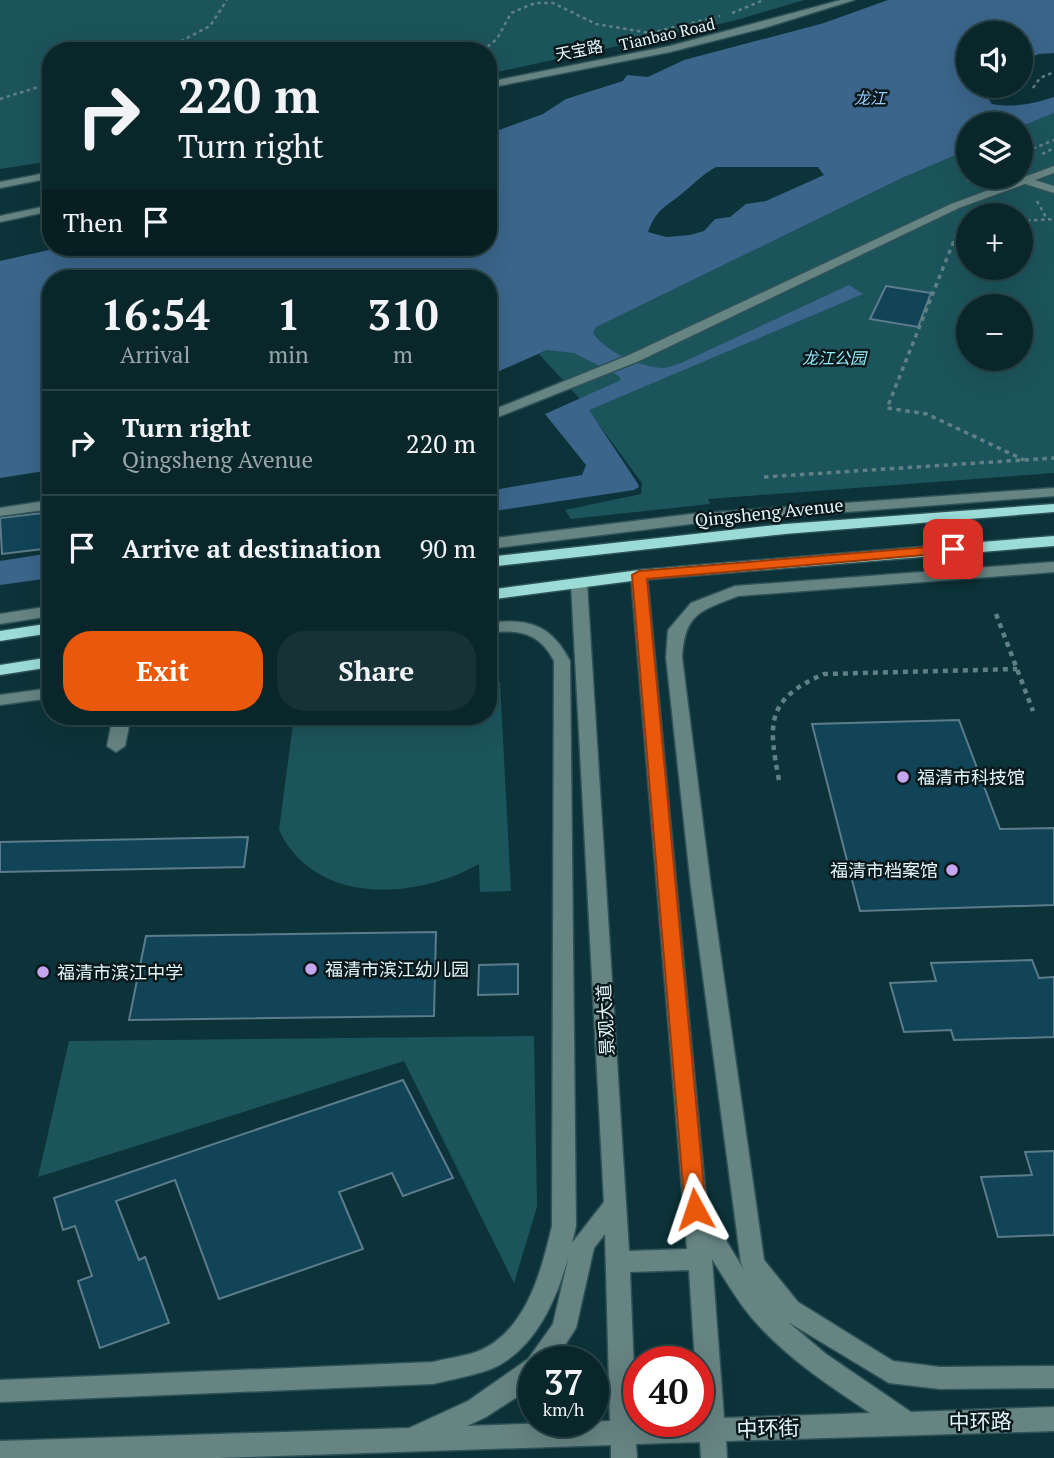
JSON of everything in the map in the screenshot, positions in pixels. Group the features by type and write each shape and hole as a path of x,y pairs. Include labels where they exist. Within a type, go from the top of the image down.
{"main road":[{"name":"Qingsheng Avenue","path":"497,561 785,529 1054,508"},
{"path":"497,594 639,575 1054,541"},
{"path":"0,636 42,629"},
{"path":"0,670 42,664"}],"street":[{"name":"天宝路","path":"497,81 614,59 733,31 835,0"},
{"name":"Tianbao Road","path":"497,82 591,68 739,34 849,0"},
{"path":"497,93 576,76"},
{"path":"1033,177 1054,169"},
{"path":"0,185 42,177"},
{"path":"1033,183 1054,190"},
{"path":"497,413 634,358 955,206 1000,189"},
{"path":"0,210 42,202"},
{"path":"0,219 42,210"},
{"path":"497,543 691,519 1054,492"},
{"path":"0,512 42,506"},
{"path":"1054,567 735,591 697,606 676,630 674,657 752,1263 789,1310 888,1372 940,1378 1054,1377"},
{"path":"639,575 706,1346"},
{"name":"景观大道","path":"579,583 616,1205 624,1446"},
{"path":"0,619 42,612"},
{"path":"0,1391 433,1373 489,1358 526,1328 552,1280 564,1226 562,662 555,645 535,628 497,626"},
{"path":"0,700 42,694"},
{"path":"116,746 120,725"},
{"path":"551,1346 564,1328 583,1244 616,1205"},
{"path":"695,1209 734,1273 768,1319 832,1373 906,1423"},
{"path":"618,1262 700,1259"},
{"path":"409,1441 477,1409 518,1382"},
{"name":"中环路","path":"906,1423 1054,1419"},
{"name":"中环街","path":"714,1430 906,1423"},
{"name":"中环街","path":"0,1453 409,1441 624,1446 674,1437"},
{"path":"712,1437 714,1458"}],"path":[{"path":"175,42 209,26 227,0"},
{"path":"496,42 507,27 511,13 535,3 560,5 586,20 609,27 650,33 735,12 764,0"},
{"path":"1033,87 1040,78 1053,73"},
{"path":"0,99 42,86"},
{"path":"1033,149 1054,140"},
{"path":"1037,200 1047,219"},
{"path":"1033,220 1054,219"},
{"path":"956,236 887,408 927,414 1024,460"},
{"path":"764,477 1054,458"},
{"path":"996,614 1033,711"},
{"path":"779,780 771,741 775,709 786,694 804,681 824,674 1017,669"}],"green space":[{"path":"0,0 804,0 733,21 497,72 497,42 42,42 42,162 0,169"},
{"name":"龙江公园","path":"1054,113 1054,473 708,499 710,504 571,519 565,510 641,494 642,483 580,399 539,354 902,178 956,155 956,189 1033,189 1033,122"},
{"path":"497,682 500,682 511,891 480,892 479,864 426,885 368,889 341,884 316,872 295,855 279,830 293,725 497,725"},
{"path":"534,1036 537,1207 514,1283 404,1061 38,1177 69,1041"}],"water":[{"name":"龙江","path":"888,0 1054,0 1054,53 1033,56 1033,21 956,21 956,98 988,98 992,104 1008,106 1054,97 1054,113 1033,122 1033,112 956,112 956,155 902,178 596,327 593,333 599,340 625,358 666,368 849,285 863,294 589,410 638,484 639,487 634,490 497,511 497,489 582,475 586,465 545,414 621,380 619,376 574,353 547,350 497,372 497,270 42,270 42,471 0,478 0,261 42,252 42,256 497,256 497,131 543,114 566,99 623,81 627,75 648,77 684,60 824,23","holes":["716,167 818,167 824,175 766,201 746,204 730,217 715,219 704,231 690,235 666,237 648,232 663,208"]},
{"path":"42,554 42,579 0,585 0,561"}],"building":[{"path":"886,286 931,293 918,327 870,319"},
{"path":"42,513 42,549 2,554 0,518"},
{"path":"959,720 1000,829 1054,828 1054,905 860,911 812,724"},
{"path":"248,837 244,867 0,872 0,842"},
{"path":"436,932 434,1016 129,1020 146,936"},
{"path":"1032,960 1039,978 1054,977 1054,1037 954,1040 951,1030 904,1032 890,983 936,981 931,963"},
{"path":"518,964 518,994 478,995 479,965"},
{"path":"403,1080 453,1178 403,1196 392,1173 339,1192 363,1249 219,1299 175,1180 116,1201 139,1260 145,1257 169,1323 100,1348 78,1281 92,1276 75,1226 63,1230 54,1198"},
{"path":"1054,1151 1054,1235 998,1237 981,1177 1032,1175 1025,1152"}],"place":[{"name":"福清市科技馆","path":"903,777"},
{"name":"福清市档案馆","path":"952,870"},
{"name":"福清市滨江幼儿园","path":"311,969"},
{"name":"福清市滨江中学","path":"43,972"}],"route":[{"path":"695,1209 639,575 953,549"}]}
